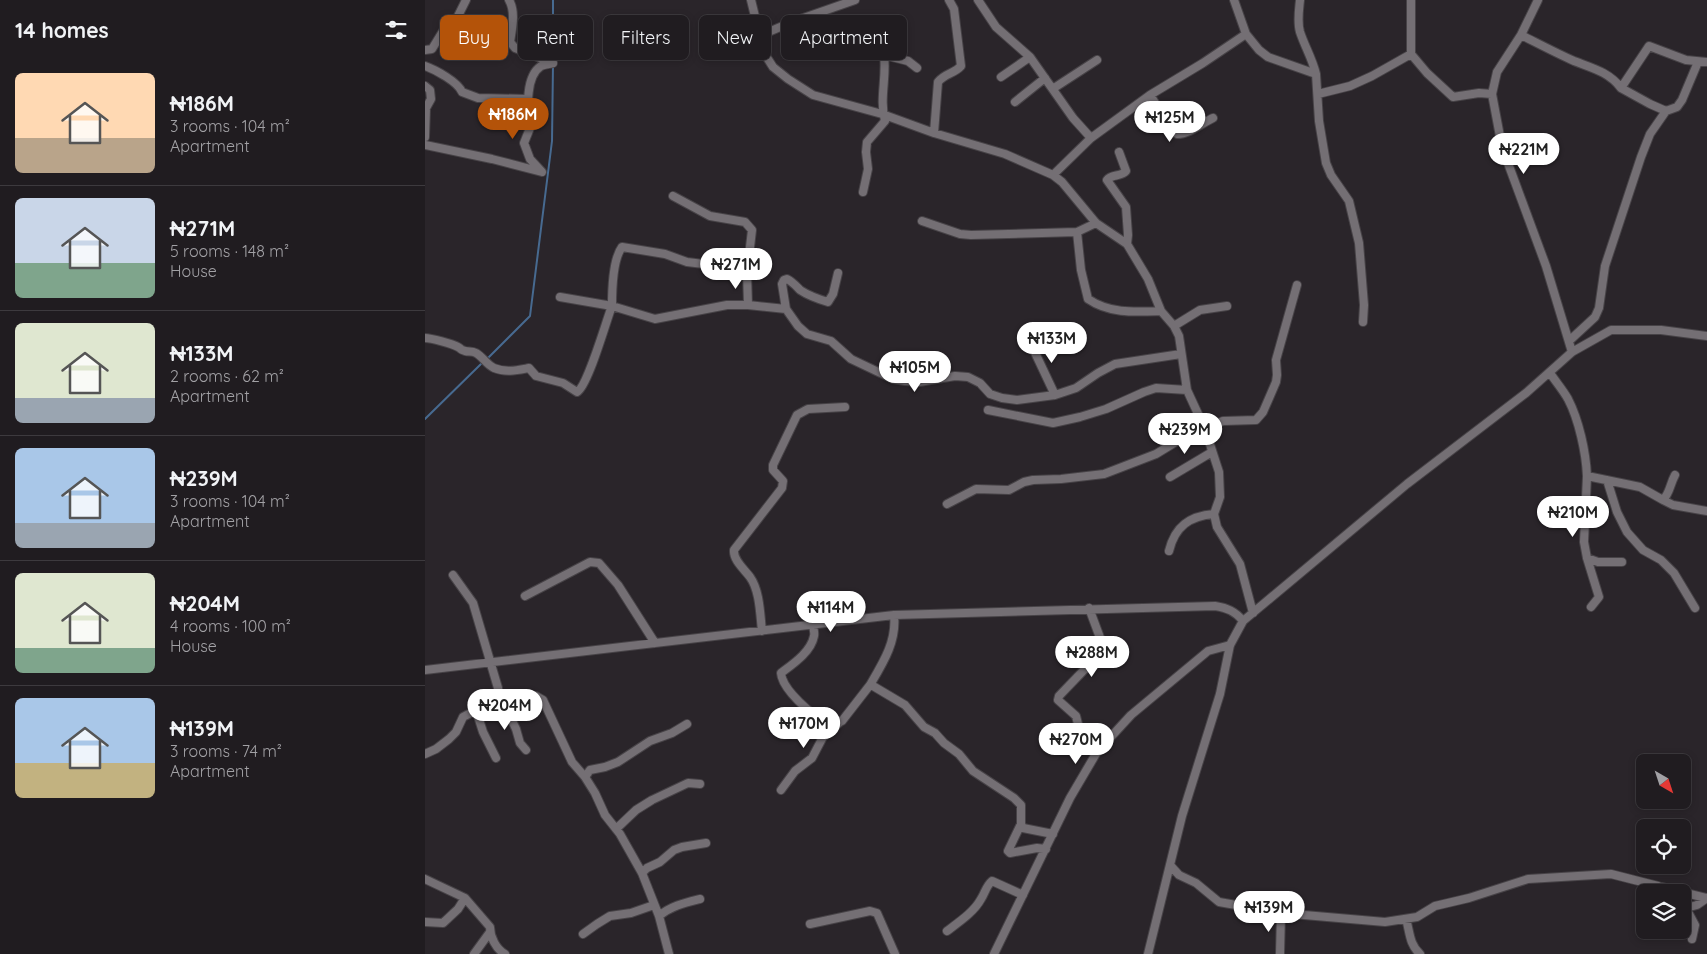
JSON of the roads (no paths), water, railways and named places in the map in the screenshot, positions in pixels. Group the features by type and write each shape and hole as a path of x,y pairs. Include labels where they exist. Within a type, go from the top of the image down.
{"street":[{"path":"425,50 432,50 443,30 453,26 466,0"},
{"path":"425,145 493,159 542,172 530,159 524,143 532,122 527,99 534,74 541,66 553,62 515,48 511,42 513,18 511,2 509,0"},
{"path":"751,0 754,15"},
{"path":"771,31 855,0"},
{"path":"934,133 938,82 942,76 961,66 954,9 949,0"},
{"path":"978,0 996,26 1030,57 1054,88 1073,118 1091,138"},
{"path":"1234,0 1246,34 1259,50 1268,56 1316,74"},
{"path":"1300,0 1298,20 1300,31 1312,58 1316,74 1319,121 1326,164 1349,202 1359,243 1364,305 1363,322"},
{"path":"1411,0 1411,54 1427,73 1453,97 1492,94"},
{"path":"1538,0 1521,35 1497,72 1492,94 1502,146 1546,266 1572,352"},
{"path":"1053,175 1091,138 1150,95 1246,34"},
{"path":"1521,35 1574,61 1595,68 1614,80 1621,88 1666,111"},
{"path":"1621,88 1649,46 1686,60 1707,62"},
{"path":"1318,94 1350,86 1411,54"},
{"path":"863,192 868,169 867,142 885,120 883,115 884,55 908,61 917,68"},
{"path":"1001,77 1030,57"},
{"path":"768,60 773,67 788,79 813,95 1005,154 1053,175 1062,182 1096,223 1127,244 1148,279 1161,310 1174,326 1179,336 1187,390 1205,429 1219,472 1219,497 1214,514 1217,527 1239,564 1253,613"},
{"path":"1054,88 1097,60"},
{"path":"1569,341 1595,317 1599,308 1605,266 1650,134 1666,111 1677,107 1682,100 1698,62"},
{"path":"425,66 435,69 460,86 463,92 478,98 527,99"},
{"path":"1015,102 1045,78"},
{"path":"425,86 430,90 431,99 427,108 425,137"},
{"path":"1150,95 1172,130 1177,134 1189,131 1213,118"},
{"path":"1119,152 1126,171 1107,180 1126,206 1129,235 1127,244"},
{"path":"673,196 710,216 745,222 750,225 753,230 747,273 748,305"},
{"path":"922,221 971,236 1077,232 1096,223"},
{"path":"1077,232 1081,270 1087,299 1095,304 1123,312 1161,310"},
{"path":"425,338 431,338 437,342 457,346 462,350 472,352 485,360 493,368 512,371 529,368 536,376 563,383 577,392 581,390 589,373 612,306 612,287 620,248 665,254 687,262 712,265 726,270 747,273"},
{"path":"838,273 833,294 828,302 816,299 787,279 784,280 782,284 786,309 798,326 807,334 831,341 851,359 893,379 919,382 955,376 968,376 980,383 991,394 1017,400 1055,395 1076,388 1098,372 1115,364 1181,354"},
{"path":"947,504 976,489 1009,490 1024,482 1033,480 1104,474 1156,454 1179,440 1227,420 1256,420 1263,412 1276,382 1276,360 1297,285"},
{"path":"560,297 612,306 655,319 727,305 786,309"},
{"path":"1174,326 1200,310 1227,306"},
{"path":"1148,954 1182,816 1220,694 1230,645 1243,622 1407,484 1461,444 1550,373 1572,352 1611,330 1661,330 1707,336"},
{"path":"1030,342 1055,395"},
{"path":"1550,373 1568,400 1579,430 1586,464 1584,542 1599,597 1591,607"},
{"path":"988,410 1053,423 1106,409 1156,388 1187,390"},
{"path":"762,631 757,593 751,579 734,556 734,550 782,488 783,481 773,470 773,465 795,417 808,409 845,406"},
{"path":"1170,477 1213,452"},
{"path":"1663,500 1669,493 1675,475"},
{"path":"1587,476 1640,487 1673,504 1707,511"},
{"path":"1607,480 1617,512 1627,532 1643,550 1661,560 1674,573 1695,608"},
{"path":"1169,550 1172,538 1182,526 1193,518 1214,514"},
{"path":"1587,558 1598,562 1622,562"},
{"path":"525,596 591,562 599,563 618,585 655,643"},
{"path":"453,575 473,602 500,699 516,729 520,743 526,750"},
{"path":"425,670 893,614 1215,606 1227,608 1243,622"},
{"path":"1089,608 1101,643 1102,656 1084,670 1059,696 1058,700 1076,716 1079,728 1097,752"},
{"path":"781,790 795,771 812,758 823,737 841,721 870,685 886,657 894,629 893,614"},
{"path":"813,624 815,635 811,643 805,653 781,673 782,680 789,691 824,723 841,721"},
{"path":"995,954 1070,798 1097,752 1131,714 1208,651 1230,645"},
{"path":"870,685 905,705 924,727 935,733 944,743 959,754 973,771 1014,798 1021,805 1021,824 1008,851 1010,853 1037,848 1046,849"},
{"path":"425,754 436,749 449,739 456,732 463,717 500,699 509,701 536,696 543,700 572,762 585,777 605,815 616,829 642,874 659,916 669,954"},
{"path":"476,710 483,732 496,758"},
{"path":"585,777 590,770 618,762 650,741 672,733 687,724"},
{"path":"616,829 636,810 652,800 688,784 701,784"},
{"path":"1021,824 1026,830 1053,834"},
{"path":"642,874 647,868 660,862 674,850 706,843"},
{"path":"1170,865 1179,875 1196,883 1219,902 1281,912 1385,922 1417,917 1435,906 1469,898 1528,879 1611,874 1650,884"},
{"path":"425,879 465,898 490,927 490,932 500,952 505,954"},
{"path":"947,931 968,914 981,900 988,884 992,881 1023,895"},
{"path":"1691,894 1706,898"},
{"path":"425,922 443,923 458,909 465,898"},
{"path":"1691,905 1706,898"},
{"path":"659,916 667,909 700,899"},
{"path":"583,934 610,916 631,913 654,905"},
{"path":"810,924 870,912 877,914 895,954"},
{"path":"1280,954 1281,912"},
{"path":"1691,916 1695,924 1693,939"},
{"path":"1406,919 1412,942 1420,954"},
{"path":"474,954 490,932"}],"waterway":[{"path":"553,0 553,15"},
{"path":"486,360 530,316 552,141 553,64"},
{"path":"425,419 482,363"}]}
